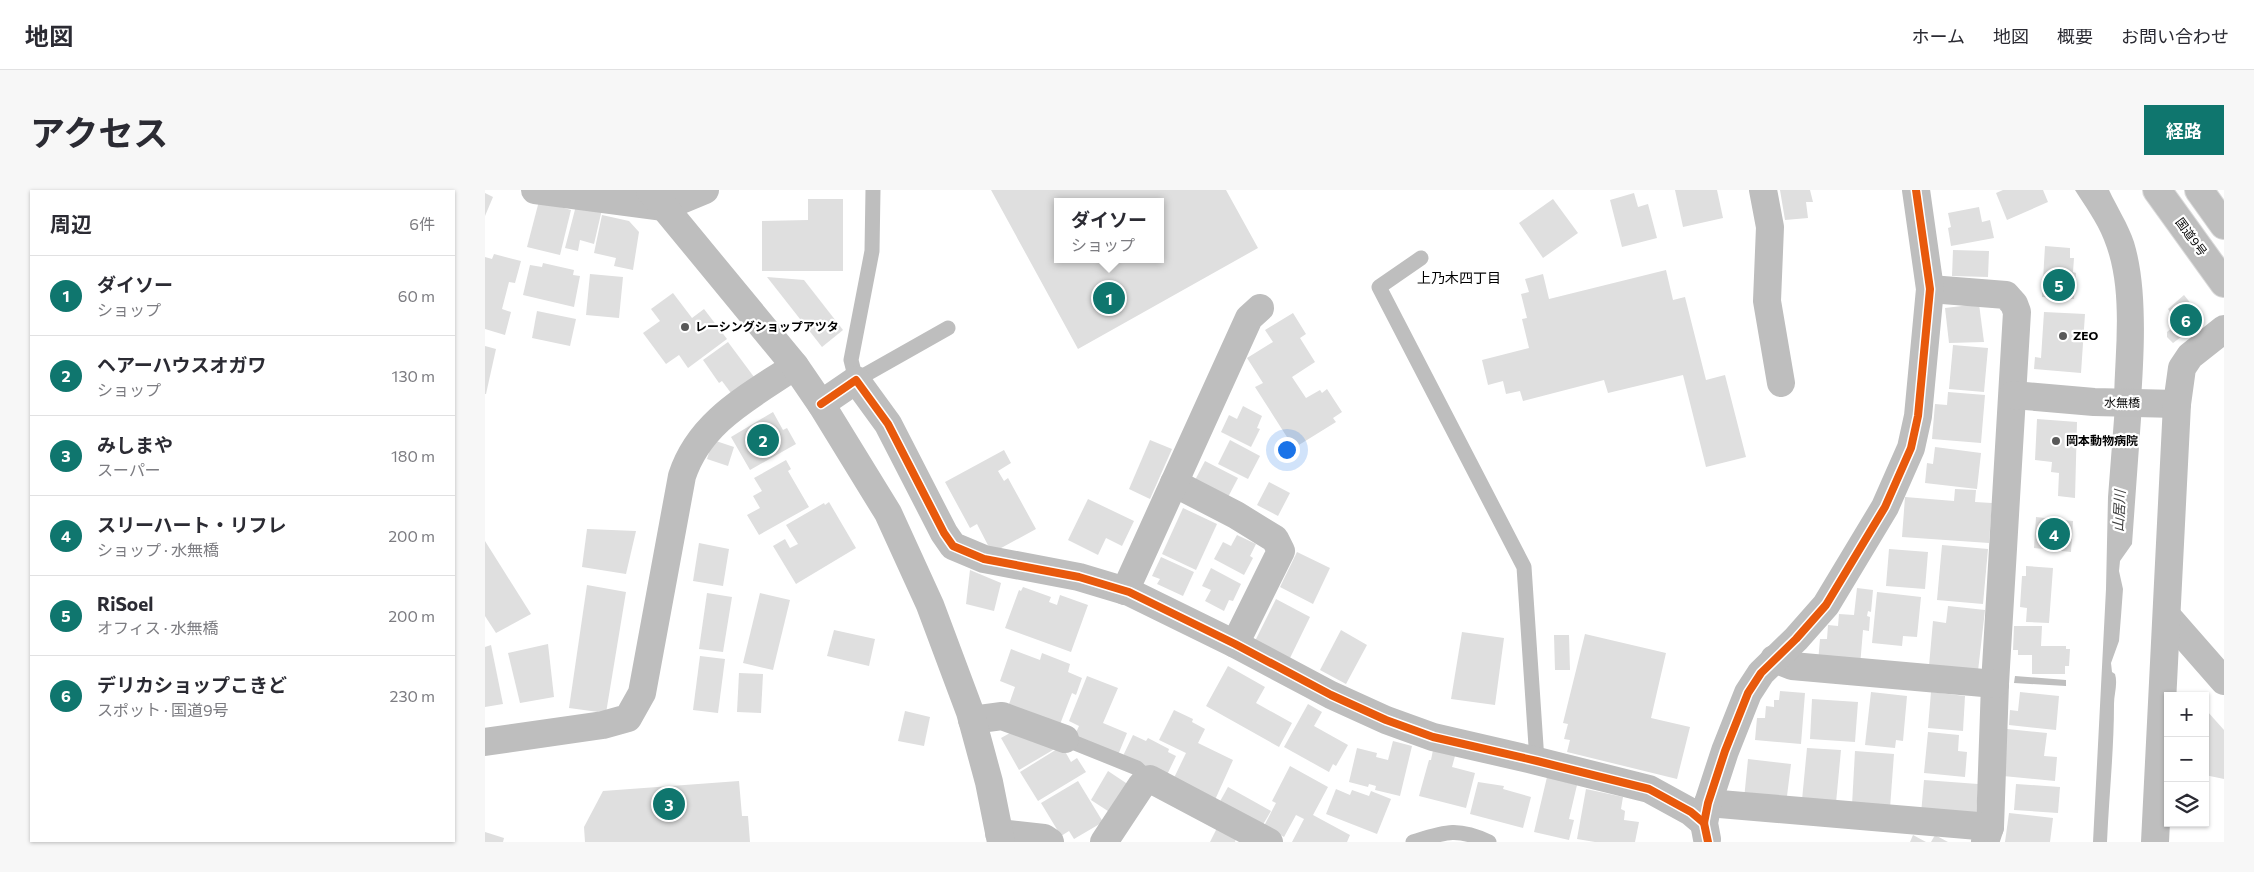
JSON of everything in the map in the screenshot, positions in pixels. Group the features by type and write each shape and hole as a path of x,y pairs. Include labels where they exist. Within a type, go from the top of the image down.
{"main road":[{"path":"535,190 657,199 705,190"},
{"path":"1763,190 1770,227 1767,301 1781,383"},
{"path":"1707,823 1725,751 1748,693 1761,673 1796,639 1826,605 1885,507 1900,477 1911,448 1918,416 1930,288 1916,190"},
{"name":"国道9号","path":"2157,190 2224,283"},
{"path":"2199,190 2224,225"},
{"path":"657,199 795,366 821,404 888,513 930,605 972,720 989,782 1000,837 1034,836 1050,842"},
{"path":"821,404 856,380 888,424 943,533 953,546 984,559 1079,577 1125,591 1235,644 1331,695 1386,720 1433,737 1649,789 1707,823 1988,834 2017,312 2011,299 1998,294 1930,288"},
{"path":"1125,591 1249,318 1260,308"},
{"path":"2155,842 2167,616 2164,404 2190,356 2224,329"},
{"path":"485,742 603,725 628,718 642,693 682,476 687,458 706,431 722,416 795,366"},
{"name":"水無橋","path":"2013,395 2093,402 2164,404"},
{"path":"1174,483 1236,515 1275,539 1281,551 1235,644"},
{"path":"2167,616 2224,681"},
{"path":"1774,659 1792,666 1995,684"},
{"path":"972,720 1002,716 1065,739"},
{"path":"1104,842 1141,786 1148,779 1269,842"}],"lane":[{"path":"873,190 872,251 851,360 856,380 948,328"},
{"path":"1421,258 1379,287 1524,568 1537,761"},
{"path":"1065,739 1137,768 1148,779"},
{"path":"1413,842 1445,832 1459,831 1489,842"}],"water":[{"path":"2075,190 2109,190 2134,242 2141,280 2144,321 2141,401 2114,400 2117,319 2114,278 2101,233"},
{"name":"山居川","path":"2142,405 2132,544 2120,561 2119,571 2123,589 2119,641 2111,663 2116,682 2107,842 2093,842 2106,589 2108,497 2115,406"},
{"path":"2015,676 2066,680 2066,686 2014,683"}],"building":[{"path":"991,190 1226,190 1258,248 1078,349"},
{"path":"1675,190 1717,190 1723,218 1683,227"},
{"path":"1780,190 1810,190 1813,202 1806,202 1808,218 1785,220"},
{"path":"2003,190 2043,190 2048,202 2007,220 1996,193"},
{"path":"485,193 493,197 485,216"},
{"path":"1634,193 1638,207 1648,204 1657,238 1622,247 1610,200"},
{"path":"578,198 603,205 594,244 580,240 578,251 565,248"},
{"path":"808,199 843,199 843,271 762,271 762,221 808,220"},
{"path":"1553,199 1578,233 1543,258 1519,223"},
{"path":"539,201 571,210 560,255 527,247"},
{"path":"1979,207 1982,222 1990,220 1994,238 1951,246 1948,228 1951,227 1948,213"},
{"path":"602,215 629,221 639,232 633,270 614,266 616,258 594,253"},
{"path":"2045,246 2070,248 2070,258 2074,258 2073,272 2076,273 2074,299 2042,297"},
{"path":"1953,250 1989,251 1988,277 1952,276"},
{"path":"494,254 521,261 515,283 509,282 502,309 511,312 505,335 485,329 485,257 492,259"},
{"path":"543,263 574,270 573,275 580,276 574,307 523,295 530,265 542,267"},
{"path":"1666,270 1673,300 1685,297 1706,380 1725,375 1746,457 1706,467 1683,375 1608,393 1604,380 1523,401 1520,391 1506,394 1503,381 1488,385 1482,360 1529,348 1522,319 1527,318 1521,294 1529,292 1525,279 1543,274 1549,299"},
{"path":"590,274 623,277 619,318 586,315"},
{"path":"767,277 804,280 843,330 822,347"},
{"name":"レーシングショップアツタ","path":"673,293 692,318 704,309 727,339 688,368 679,355 666,364 643,333 660,321 651,309"},
{"path":"2184,295 2204,320 2173,343 2167,337 2167,332 2172,328 2169,324 2172,322 2169,319 2173,316 2168,309"},
{"path":"1979,304 1984,342 1949,343 1945,308"},
{"path":"537,311 576,319 570,346 532,338"},
{"name":"ZEO","path":"2044,312 2085,314 2081,373 2034,369 2035,357 2041,358"},
{"path":"1293,313 1306,334 1300,338 1315,362 1292,377 1306,398 1320,390 1322,393 1327,389 1342,412 1333,418 1336,422 1294,448 1255,387 1263,383 1247,358 1273,342 1265,330"},
{"path":"728,342 754,377 731,393 722,381 719,383 703,360"},
{"path":"1953,345 1988,348 1984,392 1949,389"},
{"path":"485,346 496,349 486,394 485,394"},
{"path":"1948,392 1985,395 1981,443 1932,439 1935,404 1947,405"},
{"path":"1243,406 1262,416 1257,428 1260,429 1251,447 1221,432 1229,415 1237,419"},
{"path":"773,412 783,430 787,428 796,444 750,470 731,437"},
{"name":"岡本動物病院","path":"2037,419 2077,422 2075,498 2058,496 2059,473 2051,472 2052,462 2035,460"},
{"path":"713,440 734,447 728,466 707,459"},
{"path":"1150,440 1172,449 1150,499 1129,489"},
{"path":"1230,440 1260,456 1248,479 1218,464"},
{"path":"1935,447 1981,453 1977,489 1925,483 1927,463 1933,464"},
{"path":"1004,450 1011,463 998,471 1004,481 1008,478 1036,529 992,553 977,524 970,528 945,482"},
{"path":"786,460 791,469 788,471 809,507 759,535 747,515 760,508 753,496 762,491 754,478"},
{"path":"1205,461 1238,478 1227,499 1194,482"},
{"path":"1269,482 1290,493 1278,516 1257,505"},
{"path":"1955,489 1976,490 1975,502 1992,503 1989,543 1902,537 1905,497 1954,501"},
{"path":"1088,499 1134,521 1122,546 1106,538 1098,555 1068,540"},
{"path":"829,502 856,548 796,584 773,546 785,539 790,548 798,544 786,525"},
{"path":"1183,508 1217,524 1196,570 1162,554"},
{"path":"2036,517 2073,521 2071,552 2034,548"},
{"path":"587,529 636,531 626,574 582,567"},
{"path":"1237,535 1256,544 1250,556 1253,558 1244,575 1214,559 1223,542 1231,546"},
{"path":"485,541 531,614 496,633 485,616"},
{"path":"699,543 729,549 723,586 693,581"},
{"path":"1942,545 1988,549 1983,604 1937,600"},
{"path":"1889,549 1928,552 1925,589 1886,586"},
{"path":"1297,552 1330,568 1313,604 1280,587"},
{"path":"1161,557 1194,572 1183,596 1157,584 1160,579 1152,576"},
{"path":"2026,566 2053,568 2049,623 2026,622 2027,608 2020,607 2022,576 2026,576"},
{"path":"1211,568 1241,584 1233,601 1229,600 1224,611 1205,601 1211,590 1202,586"},
{"path":"970,570 1001,583 994,611 966,604"},
{"path":"587,585 626,592 606,713 569,708"},
{"path":"1023,587 1051,597 1049,602 1057,605 1060,595 1088,605 1071,652 1005,628 1019,590 1021,591"},
{"path":"1857,588 1873,590 1871,612 1868,611 1867,616 1870,617 1869,631 1863,630 1860,666 1818,662 1820,639 1827,639 1828,625 1838,626 1839,614 1854,615"},
{"path":"1877,592 1921,597 1917,637 1903,636 1902,646 1872,643"},
{"path":"707,593 732,597 723,652 699,649"},
{"path":"760,593 790,600 773,670 743,663"},
{"path":"1276,599 1310,617 1290,658 1255,641"},
{"path":"1948,606 1985,610 1978,671 1929,666 1933,621 1946,623"},
{"path":"2014,626 2042,626 2041,646 2066,646 2066,649 2070,649 2069,666 2065,666 2065,674 2032,674 2032,655 2018,655 2018,650 2013,650"},
{"path":"834,630 875,639 869,666 827,656"},
{"path":"1341,630 1367,645 1346,684 1320,670"},
{"path":"1462,632 1504,638 1495,705 1451,699"},
{"path":"1585,634 1666,653 1651,718 1690,727 1677,779 1567,752 1570,740 1564,739 1568,724 1563,723"},
{"path":"1554,635 1569,635 1570,670 1555,670"},
{"path":"548,644 554,697 520,703 508,653"},
{"path":"491,645 503,704 485,707 485,647"},
{"path":"1011,649 1040,660 1042,653 1070,664 1068,672 1082,678 1076,695 1072,693 1059,727 1008,707 1015,687 1000,681"},
{"path":"700,656 725,659 718,713 693,710"},
{"path":"1228,666 1265,687 1256,703 1292,723 1279,747 1206,706"},
{"path":"739,673 763,674 761,713 737,712"},
{"path":"1087,676 1118,688 1103,723 1127,733 1118,755 1074,737 1079,726 1069,721"},
{"path":"1780,691 1805,693 1801,744 1755,740 1757,718 1765,718 1766,706 1774,707 1774,700 1779,700"},
{"path":"1871,692 1907,696 1903,741 1896,740 1895,748 1865,745"},
{"path":"1931,692 1965,696 1963,731 1928,728"},
{"path":"2020,692 2059,696 2056,730 2009,725 2010,710 2018,711"},
{"path":"1812,699 1858,702 1855,742 1810,739"},
{"path":"1308,704 1322,712 1314,726 1348,745 1336,766 1333,764 1329,772 1284,747"},
{"path":"1174,710 1193,719 1192,722 1205,729 1198,743 1233,760 1214,802 1172,782 1186,753 1159,740"},
{"path":"905,711 930,717 924,746 898,741"},
{"path":"2209,713 2224,730 2224,779 2209,776"},
{"path":"1019,728 1063,744 1019,770 1001,738"},
{"path":"2007,729 2047,733 2044,756 2057,757 2055,781 2003,776"},
{"path":"1928,732 1959,735 1958,751 1967,752 1965,777 1924,773"},
{"path":"1133,735 1146,741 1148,738 1169,749 1168,752 1176,756 1165,779 1122,758"},
{"path":"1393,741 1412,746 1400,796 1375,790 1376,786 1369,784 1368,787 1349,782 1357,748 1377,753 1376,757 1388,760"},
{"path":"1062,746 1071,762 1077,758 1086,772 1038,801 1020,772"},
{"path":"1807,748 1841,750 1836,803 1802,800"},
{"path":"1433,750 1455,756 1452,767 1475,773 1466,808 1419,796"},
{"path":"1855,751 1894,754 1890,808 1852,805"},
{"path":"1748,759 1791,764 1786,804 1744,799"},
{"path":"1290,766 1328,787 1313,815 1350,835 1347,842 1292,842 1304,819 1296,815 1284,837 1264,826 1276,803 1272,801"},
{"path":"1108,771 1129,785 1111,813 1091,800"},
{"path":"1547,777 1577,785 1569,819 1574,820 1569,840 1534,832"},
{"path":"1924,780 1978,784 1976,818 1921,814"},
{"path":"739,781 742,816 748,816 750,842 585,842 584,827 603,791"},
{"path":"1078,781 1103,822 1074,839 1069,831 1061,836 1041,803"},
{"path":"1478,782 1504,786 1503,789 1531,797 1523,828 1470,814"},
{"path":"2016,784 2060,787 2058,813 2014,810"},
{"path":"1228,787 1271,811 1261,828 1218,805"},
{"path":"1336,789 1350,795 1352,790 1369,796 1371,791 1391,799 1377,834 1326,814"},
{"path":"1586,789 1623,797 1621,809 1625,811 1624,820 1639,822 1635,842 1595,842 1577,839"},
{"path":"2009,813 2053,818 2050,842 2005,842"},
{"path":"1217,828 1236,839 1235,842 1210,842"},
{"path":"485,832 504,838 503,842 485,842"},
{"path":"1913,835 1926,842 1910,842"},
{"path":"1935,835 1948,842 1931,842"}],"cycle path":[{"path":"1708,842 1704,823 1708,803 1725,751 1748,693 1761,673 1796,639 1826,605 1885,507 1911,448 1918,416 1930,289 1916,190"},
{"path":"821,404 856,380 888,424 944,533 953,546 984,559 1079,577 1129,592 1235,644 1331,695 1386,720 1433,737 1649,789 1691,812 1704,823"}],"place":[{"name":"RiSoel","path":"2059,285"},
{"name":"ダイソー","path":"1109,298"},
{"name":"デリカショップこきど","path":"2186,320"},
{"name":"レーシングショップアツタ","path":"685,327"},
{"name":"ZEO","path":"2063,336"},
{"name":"ヘアーハウスオガワ","path":"763,440"},
{"name":"岡本動物病院","path":"2056,441"},
{"name":"スリーハート・リフレ","path":"2054,534"},
{"name":"みしまや","path":"669,804"}],"district":[{"name":"上乃木四丁目","path":"1459,278"}]}
